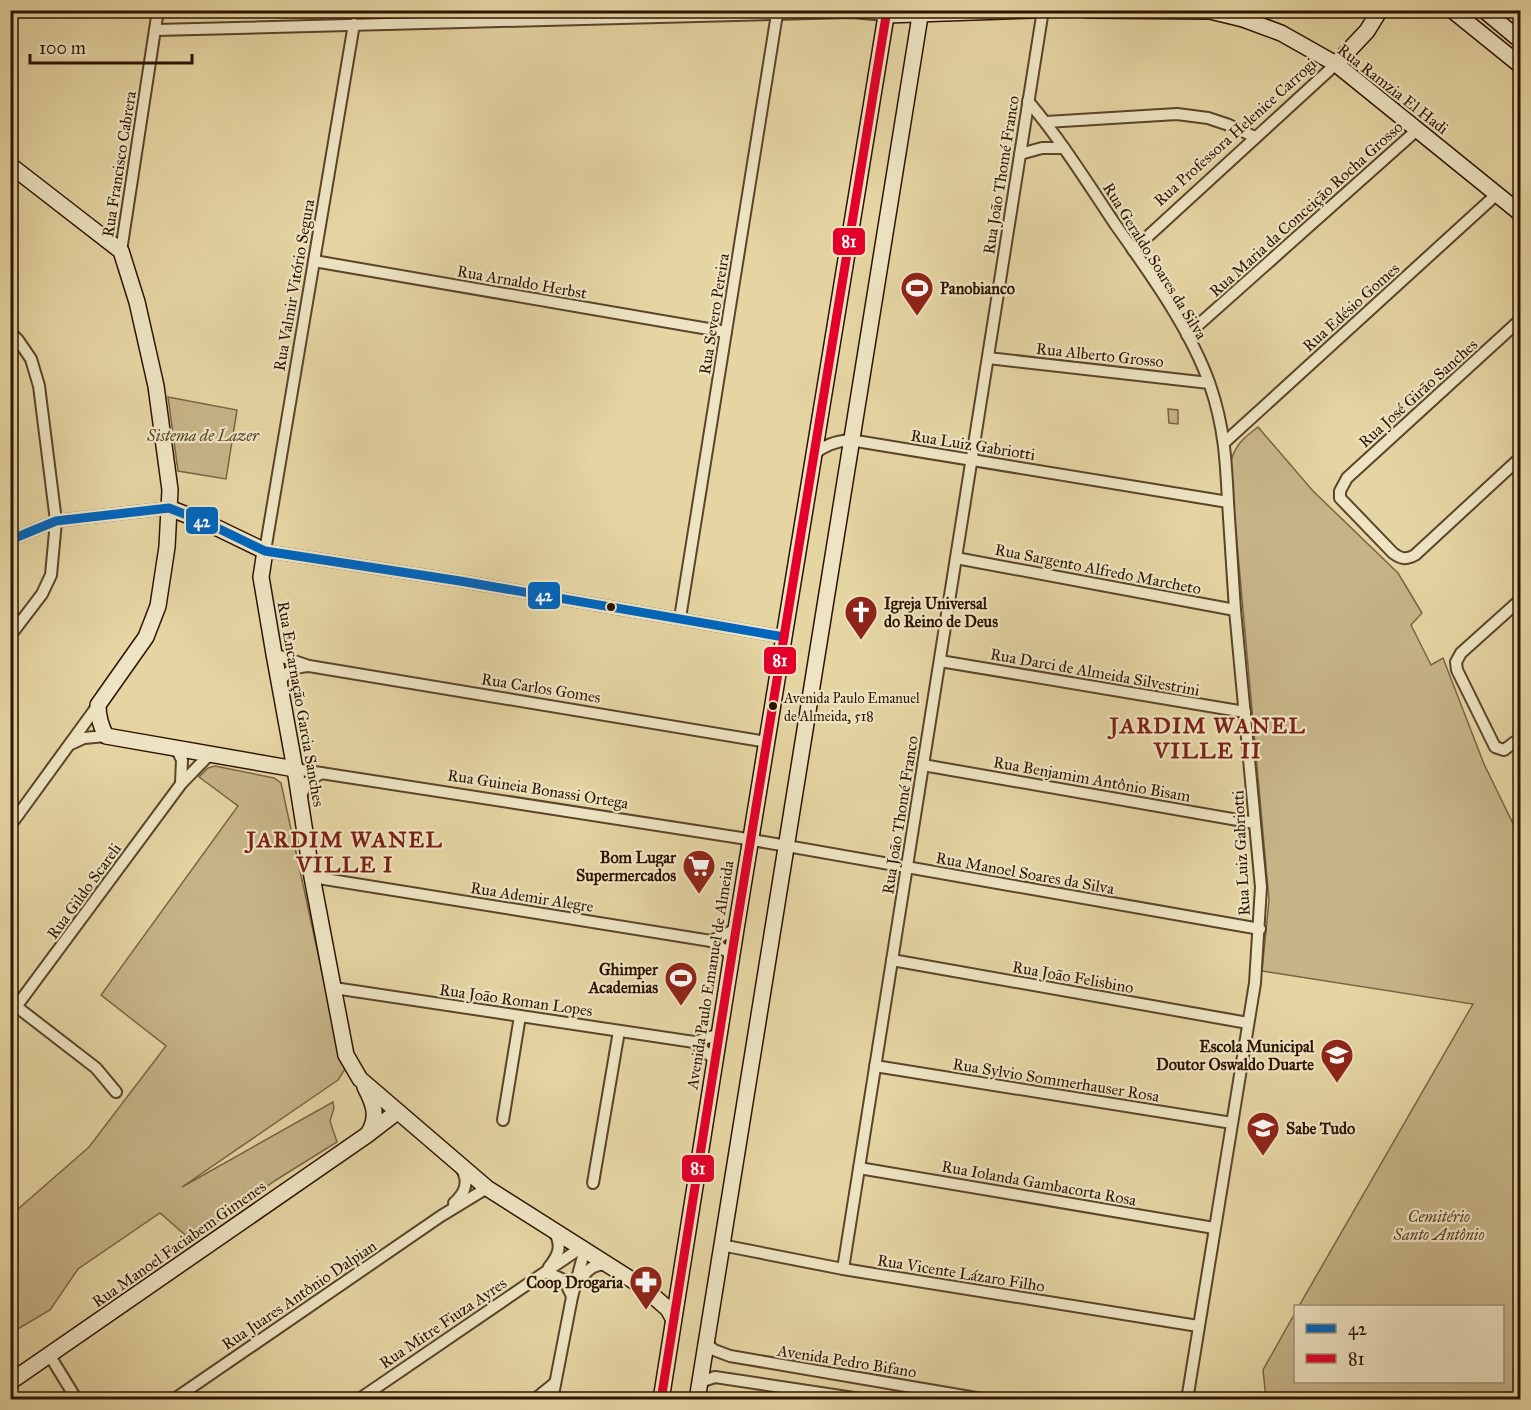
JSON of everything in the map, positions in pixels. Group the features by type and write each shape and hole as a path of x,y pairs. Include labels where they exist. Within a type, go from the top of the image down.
{"street":[{"name":"Rua Francisco Cabrera","path":"121,251 158,10"},
{"path":"156,30 851,12 1034,10"},
{"name":"Rua João Thomé Franco","path":"843,1269 1043,10"},
{"name":"Rua Ramzia El Hadi","path":"1087,10 1210,11 1243,19 1281,33 1336,64 1521,213"},
{"name":"Rua Professora Helenice Carrogi","path":"1133,249 1336,64 1367,30 1380,10"},
{"path":"1452,10 1521,65"},
{"path":"1473,27 1484,11 1521,40"},
{"path":"698,1392 850,440 921,12"},
{"name":"Avenida Paulo Emanuel de Almeida","path":"661,1400 750,840 887,13"},
{"name":"Rua Severo Pereira","path":"680,618 777,14"},
{"name":"Rua Valmir Vitório Segura","path":"265,552 354,24"},
{"name":"Rua Geraldo Soares da Silva","path":"1029,101 1046,122 1133,249 1187,335 1209,383 1225,442 1228,502"},
{"path":"1046,122 1178,114 1208,118 1255,137"},
{"name":"Rua Maria da Conceição Rocha Grosso","path":"1187,335 1417,130"},
{"path":"1020,154 1042,148 1064,148"},
{"path":"10,165 121,251 137,302 156,386 170,490 167,548 158,606 146,637 10,826"},
{"name":"Rua Edésio Gomes","path":"1225,442 1497,194"},
{"name":"Rua Arnaldo Herbst","path":"314,261 726,332"},
{"name":"Rua José Girão Sanches","path":"1521,320 1347,478 1340,491 1340,498 1394,553 1404,559 1415,555 1521,458"},
{"path":"10,332 31,359 39,386 56,521 51,575 42,594 10,636"},
{"name":"Rua Alberto Grosso","path":"988,358 1209,383"},
{"path":"813,455 828,445 850,440"},
{"name":"Rua Luiz Gabriotti","path":"850,440 1228,502 1235,610 1261,887 1260,929 1255,983 1187,1400"},
{"path":"10,540 56,521 169,508 205,522 265,552 460,581 784,637"},
{"path":"167,548 178,528 189,522 205,522"},
{"name":"Rua Encarnação Garcia Sanches","path":"265,552 261,577 312,877 346,1055 360,1079 481,1183 643,1287 668,1309 674,1318"},
{"name":"Rua Sargento Alfredo Marcheto","path":"956,558 1235,610"},
{"path":"1521,600 1461,653 1456,662 1457,670 1492,743 1499,750 1504,750 1521,738"},
{"name":"Rua Carlos Gomes","path":"274,654 309,666 767,742"},
{"name":"Rua Darci de Almeida Silvestrini","path":"940,661 1245,712"},
{"path":"280,687 281,680 291,670 309,666"},
{"path":"98,705 98,718 106,736"},
{"name":"Rua Guineia Bonassi Ortega","path":"68,745 84,738 106,736 295,769 750,840"},
{"path":"256,762 268,760 283,751 289,738"},
{"path":"176,748 182,760 181,783"},
{"name":"Rua Gildo Scareli","path":"14,1011 181,783 210,754"},
{"name":"Rua Benjamim Antônio Bisam","path":"923,765 1256,823"},
{"path":"300,802 306,783 321,773"},
{"path":"750,840 785,846"},
{"name":"Rua Manoel Soares da Silva","path":"785,846 1260,929"},
{"name":"Rua Ademir Alegre","path":"312,877 711,941 732,955"},
{"path":"711,941 736,929"},
{"name":"Rua João Felisbino","path":"892,960 1248,1023"},
{"name":"Rua João Roman Lopes","path":"334,988 694,1042 720,1034"},
{"path":"14,1011 96,1068 116,1092"},
{"path":"503,1120 520,1016"},
{"path":"593,1183 619,1031"},
{"path":"694,1042 715,1060"},
{"name":"Rua Sylvio Sommerhauser Rosa","path":"876,1066 1232,1123"},
{"path":"360,1079 374,1108 374,1124 367,1135"},
{"name":"Rua Manoel Faciabem Gimenes","path":"10,1382 397,1112"},
{"path":"460,1166 466,1175 463,1194"},
{"name":"Rua Iolanda Gambacorta Rosa","path":"859,1168 1214,1228"},
{"name":"Rua Juares Antônio Dalpian","path":"441,1216 463,1194 481,1183"},
{"name":"Rua Juares Antônio Dalpian","path":"173,1400 441,1216 481,1183"},
{"path":"550,1227 557,1235 559,1243 555,1259 546,1272 564,1280 572,1297"},
{"name":"Rua Vicente Lázaro Filho","path":"721,1245 843,1269 1198,1326"},
{"path":"535,1399 544,1397 551,1400 583,1248"},
{"name":"Rua Mitre Fiuza Ayres","path":"358,1400 583,1248"},
{"path":"572,1297 580,1280 593,1267 601,1263 611,1265"},
{"path":"643,1287 666,1290 676,1283 680,1276"},
{"path":"669,1400 672,1373 670,1341"},
{"name":"Avenida Pedro Bifano","path":"706,1343 714,1350 730,1356 988,1400"},
{"path":"50,1356 77,1400"},
{"path":"799,1388 802,1368"},
{"path":"698,1392 703,1381 715,1377 867,1400"},
{"path":"535,1399 555,1383"}],"green space":[{"name":"Sistema de Lazer","path":"168,397 237,410 226,479 178,471"},
{"path":"1168,409 1178,410 1178,424 1169,423"},
{"name":"Cemitério Santo Antônio","path":"1258,427 1313,491 1398,573 1422,613 1411,625 1431,665 1443,658 1484,764 1520,838 1520,1399 1266,1399 1263,1370 1294,1315 1294,1383 1504,1383 1504,1305 1300,1305 1473,1004 1262,971 1269,900 1230,465 1240,443"},
{"path":"215,766 274,778 281,783 341,1060 345,1069 338,1080 182,1187 333,1102 334,1108 330,1121 337,1142 276,1180 191,1240 160,1213 78,1269 50,1310 11,1333 10,1216 89,1147 166,1046 101,995 238,806 199,777 208,768"}],"transit line":[{"name":"81","path":"661,1400 887,10"},
{"name":"42","path":"10,540 56,521 169,508 205,522 265,551 460,581 784,637"}],"place":[{"name":"Panobianco","path":"917,317"},
{"name":"Igreja Universal do Reino de Deus","path":"861,641"},
{"name":"Avenida Paulo Emanuel de Almeida, 518","path":"773,706"},
{"name":"Bom Lugar Supermercados","path":"699,895"},
{"name":"Ghimper Academias","path":"681,1007"},
{"name":"Escola Municipal Doutor Oswaldo Duarte","path":"1337,1084"},
{"name":"Sabe Tudo","path":"1263,1157"},
{"name":"Coop Drogaria","path":"646,1311"}],"district":[{"name":"JARDIM WANEL VILLE II","path":"1208,738"},
{"name":"JARDIM WANEL VILLE I","path":"345,852"}]}
